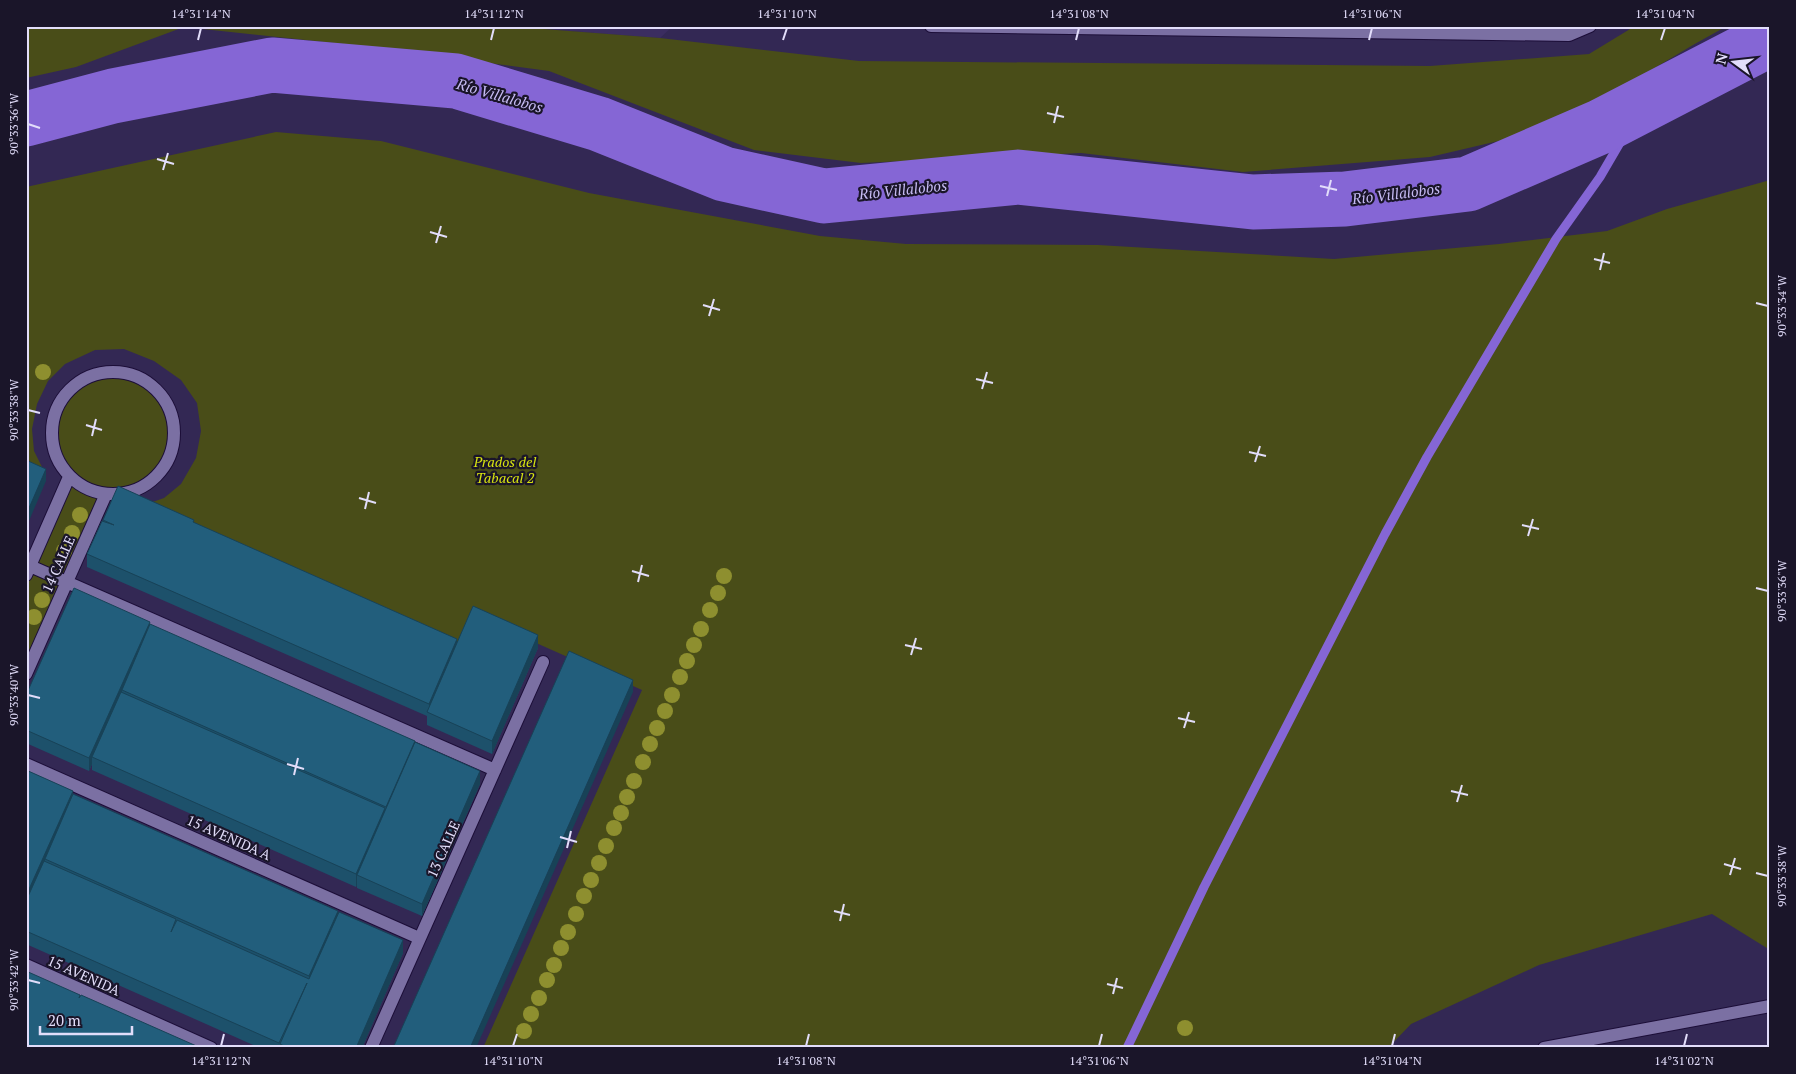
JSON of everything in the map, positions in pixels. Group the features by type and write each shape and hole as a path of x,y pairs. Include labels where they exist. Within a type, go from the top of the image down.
{"street":[{"path":"931,26 1569,35 1590,26"},
{"path":"106,372 125,373 144,380 159,392 169,409 174,430 172,450 162,470 148,484 128,493 106,494 86,490 69,477 57,460 52,441 52,422 59,403 71,388 87,377 106,372"},
{"name":"14 CALLE","path":"28,570 69,477"},
{"name":"14 CALLE","path":"26,674 106,494"},
{"path":"28,570 67,582 495,770"},
{"name":"13 CALLE","path":"371,1048 543,662"},
{"name":"15 AVENIDA A","path":"26,764 420,938"},
{"name":"15 AVENIDA","path":"26,965 212,1048"},
{"path":"1544,1048 1770,1006"}],"shaded area":[{"path":"506,26 673,26 660,38"}],"green space":[{"path":"26,26 506,26 660,38 859,61 1430,66 1589,54 1635,26 1727,26 1554,128 1430,157 1243,172 1081,153 861,163 754,150 549,71 353,45 184,27 76,67 26,78"},
{"name":"Prados del Tabacal 2","path":"276,132 381,141 589,193 820,236 906,244 1098,245 1334,259 1499,244 1607,231 1667,209 1770,180 1770,950 1712,914 1539,965 1411,1024 1388,1048 483,1048 642,690 471,614 455,648 144,505 164,498 181,484 196,458 201,431 197,403 181,380 154,361 124,349 95,350 65,364 48,381 37,404 32,429 34,451 45,473 26,465 26,187"},
{"path":"113,377 134,381 153,393 165,412 169,433 165,454 153,473 134,485 113,489 92,485 73,473 61,454 57,433 61,412 73,393 92,381"},
{"path":"69,477 87,490 106,494 26,674 26,575"}],"building":[{"path":"26,460 46,469 26,515"},
{"path":"118,486 194,520 193,522 457,639 429,704 87,554 102,521 114,525 103,520"},
{"path":"74,588 150,622 89,758 26,730 26,695"},
{"path":"473,606 538,635 492,741 427,712"},
{"path":"150,624 415,741 386,807 122,690"},
{"path":"569,651 633,680 470,1048 393,1048"},
{"path":"121,692 385,808 356,874 92,757"},
{"path":"415,742 480,771 422,904 357,875"},
{"path":"26,770 73,791 26,896"},
{"path":"73,794 338,911 309,976 45,859"},
{"path":"44,861 176,919 171,932 177,920 309,979 339,912 403,940 356,1048 288,1048 280,1044 307,983 279,1043 26,931 26,901"},
{"path":"26,971 80,995 79,998 81,995 201,1048 26,1048"}],"waterway":[{"name":"Río Villalobos","path":"26,119 113,96 272,65 456,81 599,124 724,174 824,196 1018,177 1253,202 1345,199 1468,184 1602,126 1770,39"},
{"path":"1127,1048 1204,887 1385,534 1427,457 1556,239 1600,177 1642,105"}]}
